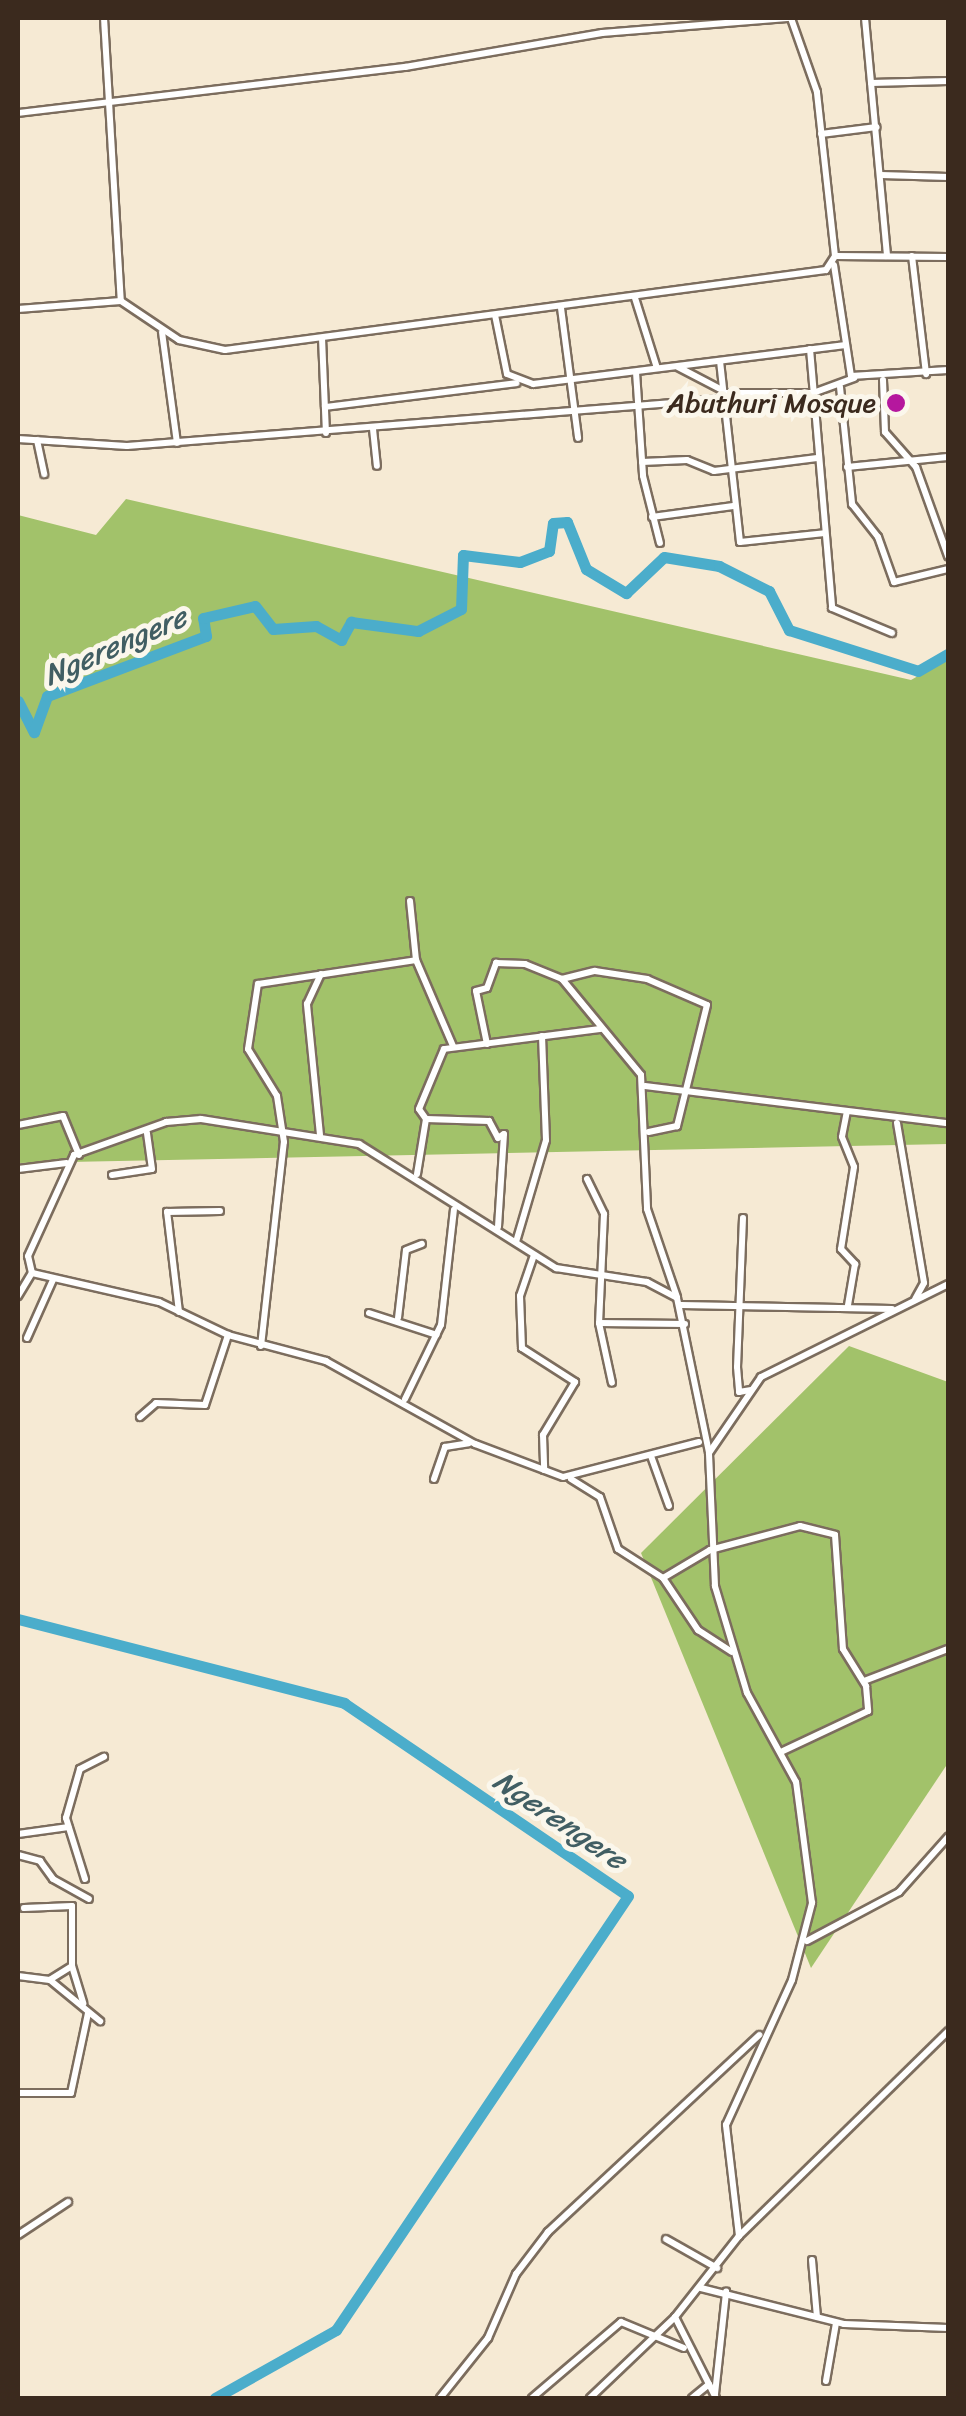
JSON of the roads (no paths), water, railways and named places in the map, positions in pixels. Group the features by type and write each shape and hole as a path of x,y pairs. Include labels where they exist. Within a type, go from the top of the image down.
{"street":[{"path":"104,18 121,300"},
{"path":"759,25 768,18"},
{"path":"18,113 107,105 602,33 759,25 791,18 821,134 844,345 854,378"},
{"path":"865,18 887,256"},
{"path":"871,83 948,81"},
{"path":"821,134 877,127"},
{"path":"881,175 948,177"},
{"path":"912,256 926,374"},
{"path":"18,309 121,300 162,330 214,350 635,298 834,261 948,256"},
{"path":"635,298 657,369"},
{"path":"562,308 568,384 578,438"},
{"path":"495,315 507,374 522,382"},
{"path":"162,330 176,442"},
{"path":"322,338 326,433"},
{"path":"325,407 522,382 568,384 844,345"},
{"path":"810,348 832,608 892,633"},
{"path":"720,360 733,506 742,543 825,533"},
{"path":"677,366 723,394"},
{"path":"18,439 176,442 373,430 639,409 723,394 813,392 840,387 854,378 883,380 948,370"},
{"path":"636,372 642,462 660,543"},
{"path":"883,380 885,432 912,464 948,556"},
{"path":"840,387 852,504 878,537 894,582 948,569"},
{"path":"373,430 377,466"},
{"path":"37,440 44,474"},
{"path":"847,467 912,464 948,456"},
{"path":"642,462 731,470 818,458"},
{"path":"652,516 733,506"},
{"path":"410,901 416,960 443,1008 447,1039 420,1109 426,1120 417,1174"},
{"path":"261,1346 284,1142 275,1129 277,1096 248,1049 249,1011 263,980 416,960"},
{"path":"487,1044 476,991 487,988 496,963 562,979 595,972 700,998 708,1020 693,1089 677,1126 648,1132"},
{"path":"320,1135 307,1004 321,974"},
{"path":"562,979 645,1086 647,1209 685,1324 700,1442 709,1454"},
{"path":"444,1048 602,1029"},
{"path":"516,1242 546,1140 542,1036"},
{"path":"447,1039 454,1046"},
{"path":"645,1086 693,1089 897,1123 948,1123"},
{"path":"846,1112 842,1138 854,1167 841,1249 855,1264 848,1304"},
{"path":"18,1125 63,1116 79,1155"},
{"path":"18,1169 68,1163 79,1155 189,1118 320,1135 381,1152 417,1174 454,1210 498,1227 534,1255 602,1278 647,1282 679,1302 848,1304 893,1310"},
{"path":"426,1120 489,1121 498,1138 504,1134 498,1227"},
{"path":"897,1123 924,1283 915,1300"},
{"path":"112,1175 152,1169 146,1132"},
{"path":"18,1296 32,1273 28,1256 68,1163"},
{"path":"587,1179 604,1214 599,1323 612,1383"},
{"path":"179,1314 166,1212 220,1210"},
{"path":"405,1399 437,1334 454,1210"},
{"path":"452,1227 475,1217"},
{"path":"743,1218 746,1291 736,1305 739,1392 750,1390 893,1310 948,1284"},
{"path":"398,1318 406,1250 422,1244"},
{"path":"534,1255 520,1296 522,1348 575,1382 544,1434 544,1470"},
{"path":"18,1257 28,1256"},
{"path":"32,1273 179,1314 261,1346 326,1361 405,1399 475,1444 570,1478 600,1497 618,1549 663,1578 698,1630 732,1652"},
{"path":"27,1338 53,1280"},
{"path":"369,1312 398,1318 437,1334"},
{"path":"599,1323 685,1324"},
{"path":"140,1417 152,1403 205,1405 228,1335"},
{"path":"739,2236 726,2125 806,1941 812,1890 796,1782 732,1652 710,1550 709,1454 750,1390"},
{"path":"570,1478 700,1442"},
{"path":"434,1479 445,1447 475,1444"},
{"path":"651,1456 670,1506"},
{"path":"663,1578 710,1550 808,1525 831,1532 842,1648 864,1680 862,1718 783,1751"},
{"path":"864,1680 948,1649"},
{"path":"84,1880 69,1827 80,1769 104,1757"},
{"path":"18,1834 69,1827"},
{"path":"806,1941 899,1892 948,1837"},
{"path":"18,1855 40,1860 53,1880 89,1898"},
{"path":"24,1908 72,1906 72,1966 83,2004 100,2021"},
{"path":"50,1980 72,1966"},
{"path":"18,1976 50,1980 83,2004"},
{"path":"18,2093 72,2093 88,2012"},
{"path":"440,2398 488,2338 516,2274 548,2232 768,2024"},
{"path":"590,2398 675,2316 739,2236 948,2031"},
{"path":"18,2235 68,2202"},
{"path":"666,2238 717,2268"},
{"path":"812,2260 817,2316"},
{"path":"700,2288 836,2322 948,2328"},
{"path":"715,2396 726,2292"},
{"path":"675,2316 684,2348 715,2396"},
{"path":"532,2398 615,2325 634,2322 684,2348"},
{"path":"826,2382 836,2322"},
{"path":"692,2398 709,2384"}],"waterway":[{"name":"Ngerengere","path":"18,701 34,732 47,696 206,636 203,618 255,606 273,629 316,626 341,640 351,622 418,631 461,609 463,555 520,562 549,551 553,523 567,522 586,569 626,593 664,557 719,566 769,591 789,630 918,671 948,654"},
{"name":"Ngerengere","path":"18,1619 344,1703 628,1896 336,2330 215,2398"}],"place":[{"name":"Abuthuri Mosque","path":"896,403"}]}
